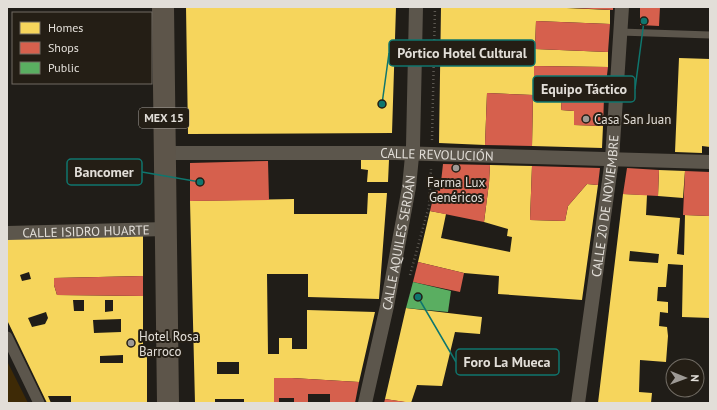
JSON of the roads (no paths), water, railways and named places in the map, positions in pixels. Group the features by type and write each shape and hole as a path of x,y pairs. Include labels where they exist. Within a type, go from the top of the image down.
{"main road":[{"name":"MEX 15","path":"163,7 168,403"}],"street":[{"name":"CALLE AQUILES SERDÁN","path":"365,403 387,306 409,187 413,153 416,7"},
{"name":"CALLE 20 DE NOVIEMBRE","path":"578,403 612,159 622,7"},
{"name":"CALLE REVOLUCIÓN","path":"164,153 432,153 710,162"},
{"name":"CALLE ISIDRO HUARTE","path":"7,233 166,229"},
{"path":"7,337 39,403"}],"lane":[{"path":"620,32 710,36"}],"place":[{"name":"Equipo Táctico","path":"644,21"},
{"name":"Pórtico Hotel Cultural","path":"382,104"},
{"name":"Casa San Juan","path":"586,119"},
{"name":"Farma Lux Genéricos","path":"456,168"},
{"name":"Bancomer","path":"200,182"},
{"name":"Foro La Mueca","path":"418,297"},
{"name":"Hotel Rosa Barroco","path":"131,343"}]}
